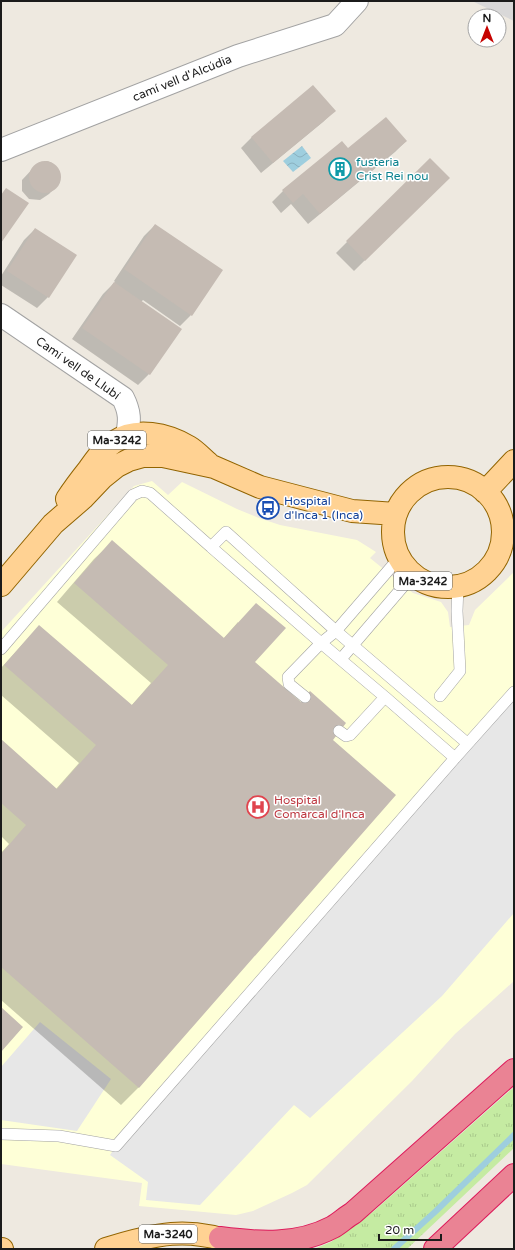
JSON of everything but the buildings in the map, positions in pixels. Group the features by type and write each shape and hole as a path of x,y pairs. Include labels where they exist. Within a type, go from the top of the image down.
{"highway":[{"path":"220,1238 247,1242 284,1242 310,1236 333,1227 353,1213 514,1070"},
{"path":"435,1249 514,1175"}],"main road":[{"name":"Ma-3242","path":"53,524 74,488 102,452 114,442 128,435 159,435 174,440 190,448 214,467"},
{"name":"Ma-3242","path":"1,585 53,524 83,498 102,478 117,466 129,460 143,456 163,456 214,467 260,487 352,511 396,514"},
{"path":"485,492 514,461"},
{"name":"Ma-3242","path":"453,477 470,482 485,492 495,503 501,517 503,532 508,547 482,576 465,585 447,588 429,584 413,576 405,568 399,558 394,544 392,529 396,514 404,498 418,486 435,479 453,477"},
{"name":"Ma-3240","path":"111,1248 132,1240 174,1232 220,1238 244,1249"}],"street":[{"name":"camí vell d'Alcúdia","path":"1,150 238,56 335,25 357,1"},
{"name":"Camí vell de Llubí","path":"1,315 123,398 128,409 130,422 128,435"}],"lane":[{"path":"1,649 133,495 142,491 150,493 455,758"},
{"path":"211,547 226,532 352,645 468,743"},
{"path":"305,697 289,684 288,677 321,642 336,631 399,558"},
{"path":"342,659 352,645 413,576"},
{"path":"440,696 460,671 457,611 458,586"},
{"path":"1,1134 59,1136 116,1146 514,692"},
{"path":"339,732 346,736 350,735 385,697"}],"shaded area":[{"path":"472,1 514,1 514,21 507,18 507,8 487,8"},
{"name":"Hospital Comarcal d'Inca","path":"152,481 168,495 182,482 237,509 280,525 357,540 376,552 370,558 413,593 441,602 448,612 450,627 469,625 475,610 514,572 514,981 455,1034 412,1081 307,1185 253,1211 236,1215 139,1206 142,1183 1,1164 1,632 134,486"},
{"path":"514,696 514,913 442,996 310,1118 294,1105 200,1205 146,1200 148,1182 110,1155 116,1146"},
{"path":"40,1022 111,1079 77,1131 1,1120 1,1067"}],"green space":[{"path":"514,1087 514,1148 407,1249 314,1249 331,1242 374,1211"}],"water":[{"path":"302,146 311,158 293,172 283,161"}],"waterway":[{"path":"394,1249 436,1211 514,1135"}],"place":[{"name":"fusteria Crist Rei nou","path":"340,169"},
{"name":"Hospital d'Inca 1 (Inca)","path":"268,508"},
{"name":"Hospital Comarcal d'Inca","path":"258,807"}]}
